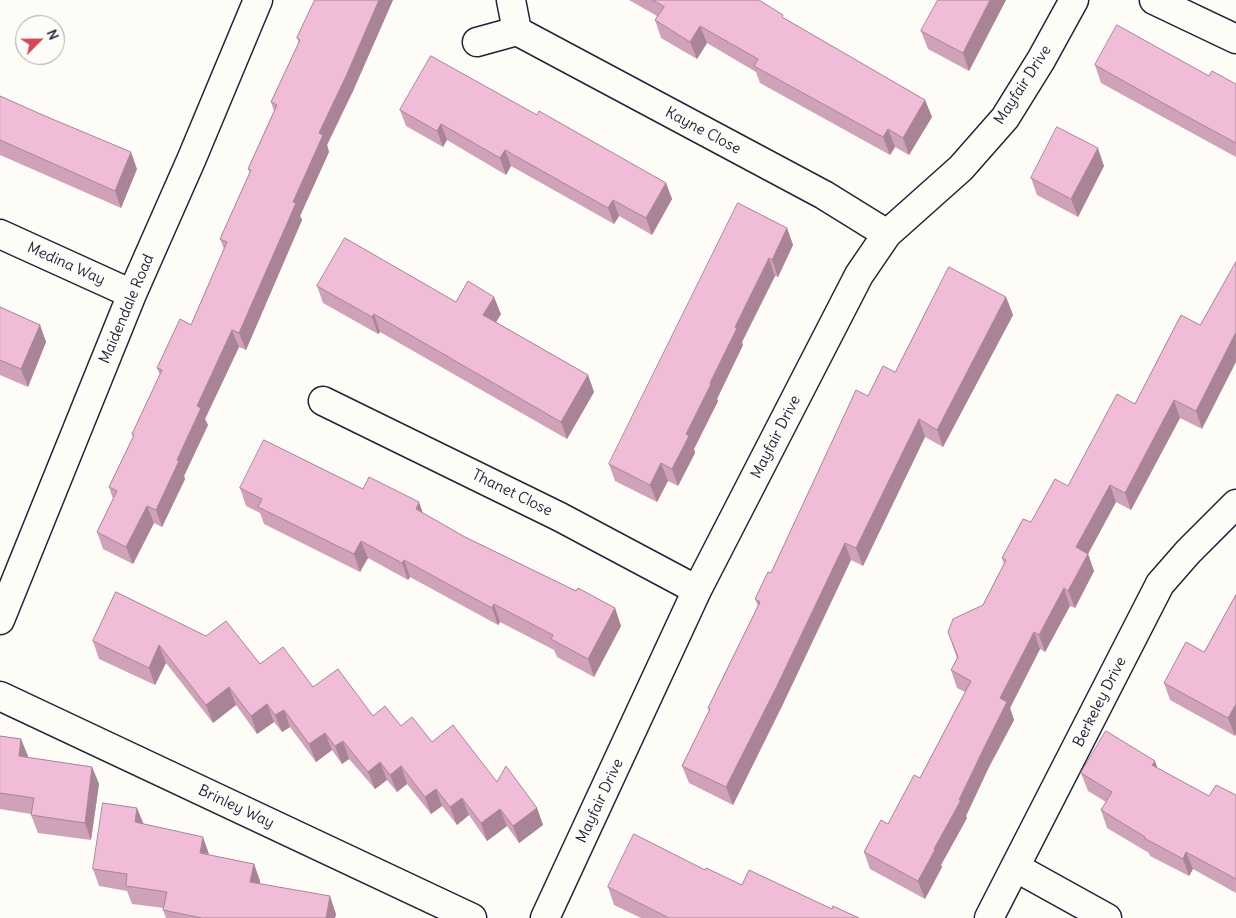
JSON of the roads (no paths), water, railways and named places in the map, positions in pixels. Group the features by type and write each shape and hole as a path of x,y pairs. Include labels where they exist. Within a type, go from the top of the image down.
{"street":[{"name":"Maidendale Road","path":"0,620 132,294 192,158 258,0"},
{"path":"477,42 517,31 512,0"},
{"name":"Mayfair Drive","path":"545,918 698,590 859,275 887,234 961,168 1005,118 1041,60 1074,0"},
{"path":"1154,0 1236,38"},
{"name":"Kayne Close","path":"517,31 824,196 887,234"},
{"name":"Medina Way","path":"0,234 132,294"},
{"name":"Thanet Close","path":"323,401 560,517 698,590"},
{"name":"Berkeley Drive","path":"989,918 1160,584 1188,552 1236,504"},
{"name":"Brinley Way","path":"0,696 472,918"},
{"path":"1015,867 1107,918"}]}
